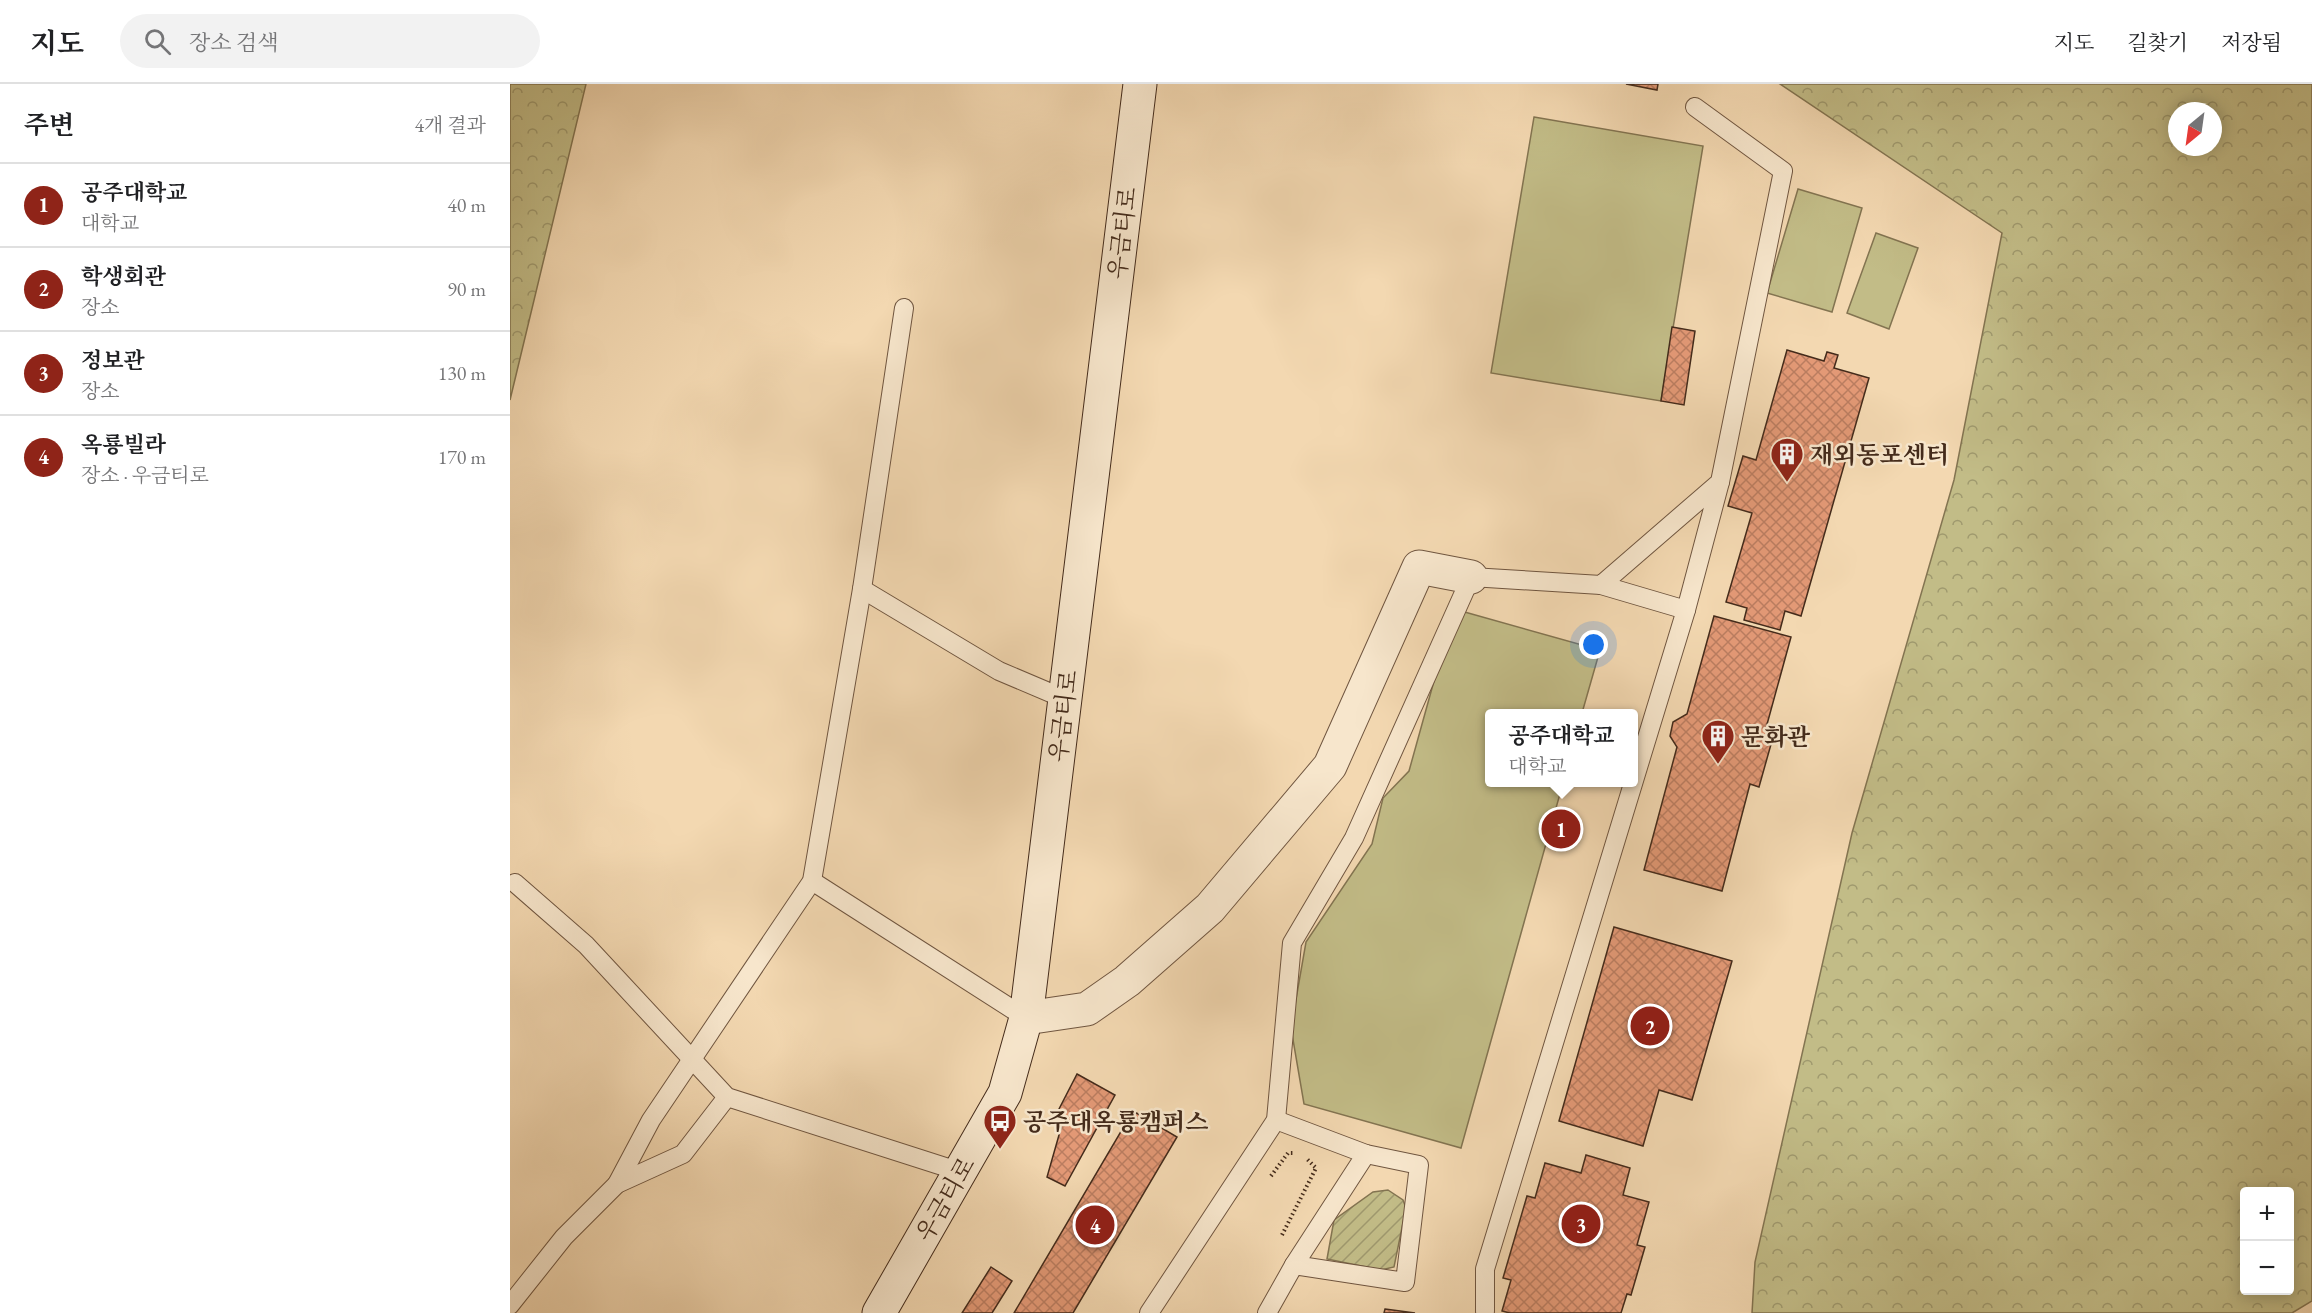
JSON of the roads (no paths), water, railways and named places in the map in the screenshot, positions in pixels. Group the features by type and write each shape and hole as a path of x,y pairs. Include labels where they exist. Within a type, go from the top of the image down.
{"main road":[{"name":"우금티로","path":"879,1313 1005,1093 1026,1018 1140,84"},
{"path":"1026,1018 1087,1009 1127,981 1210,908 1330,766 1419,567 1471,577"}],"lane":[{"path":"1638,767 1686,610 1720,482 1783,171 1695,107"},
{"path":"510,1305 564,1237 617,1184 651,1120 812,881 862,589 904,308"},
{"path":"1601,585 1720,482"},
{"path":"1149,1313 1276,1120 1292,943 1354,838 1471,577 1601,585 1686,610"},
{"path":"862,589 999,671 1065,699"},
{"path":"1485,1311 1485,1269 1632,787"},
{"path":"812,881 1026,1018"},
{"path":"515,883 586,945 727,1097 961,1173"},
{"path":"617,1184 683,1154 727,1097"},
{"path":"1276,1120 1366,1154 1419,1165 1405,1282 1294,1265"},
{"path":"1268,1313 1294,1265 1366,1154"}],"place":[{"name":"재외동포센터","path":"1787,483"},
{"name":"문화관","path":"1718,765"},
{"name":"공주대학교","path":"1561,829"},
{"name":"학생회관","path":"1650,1026"},
{"name":"공주대옥룡캠퍼스","path":"1000,1150"},
{"name":"정보관","path":"1581,1224"},
{"name":"옥룡빌라","path":"1095,1225"}]}
